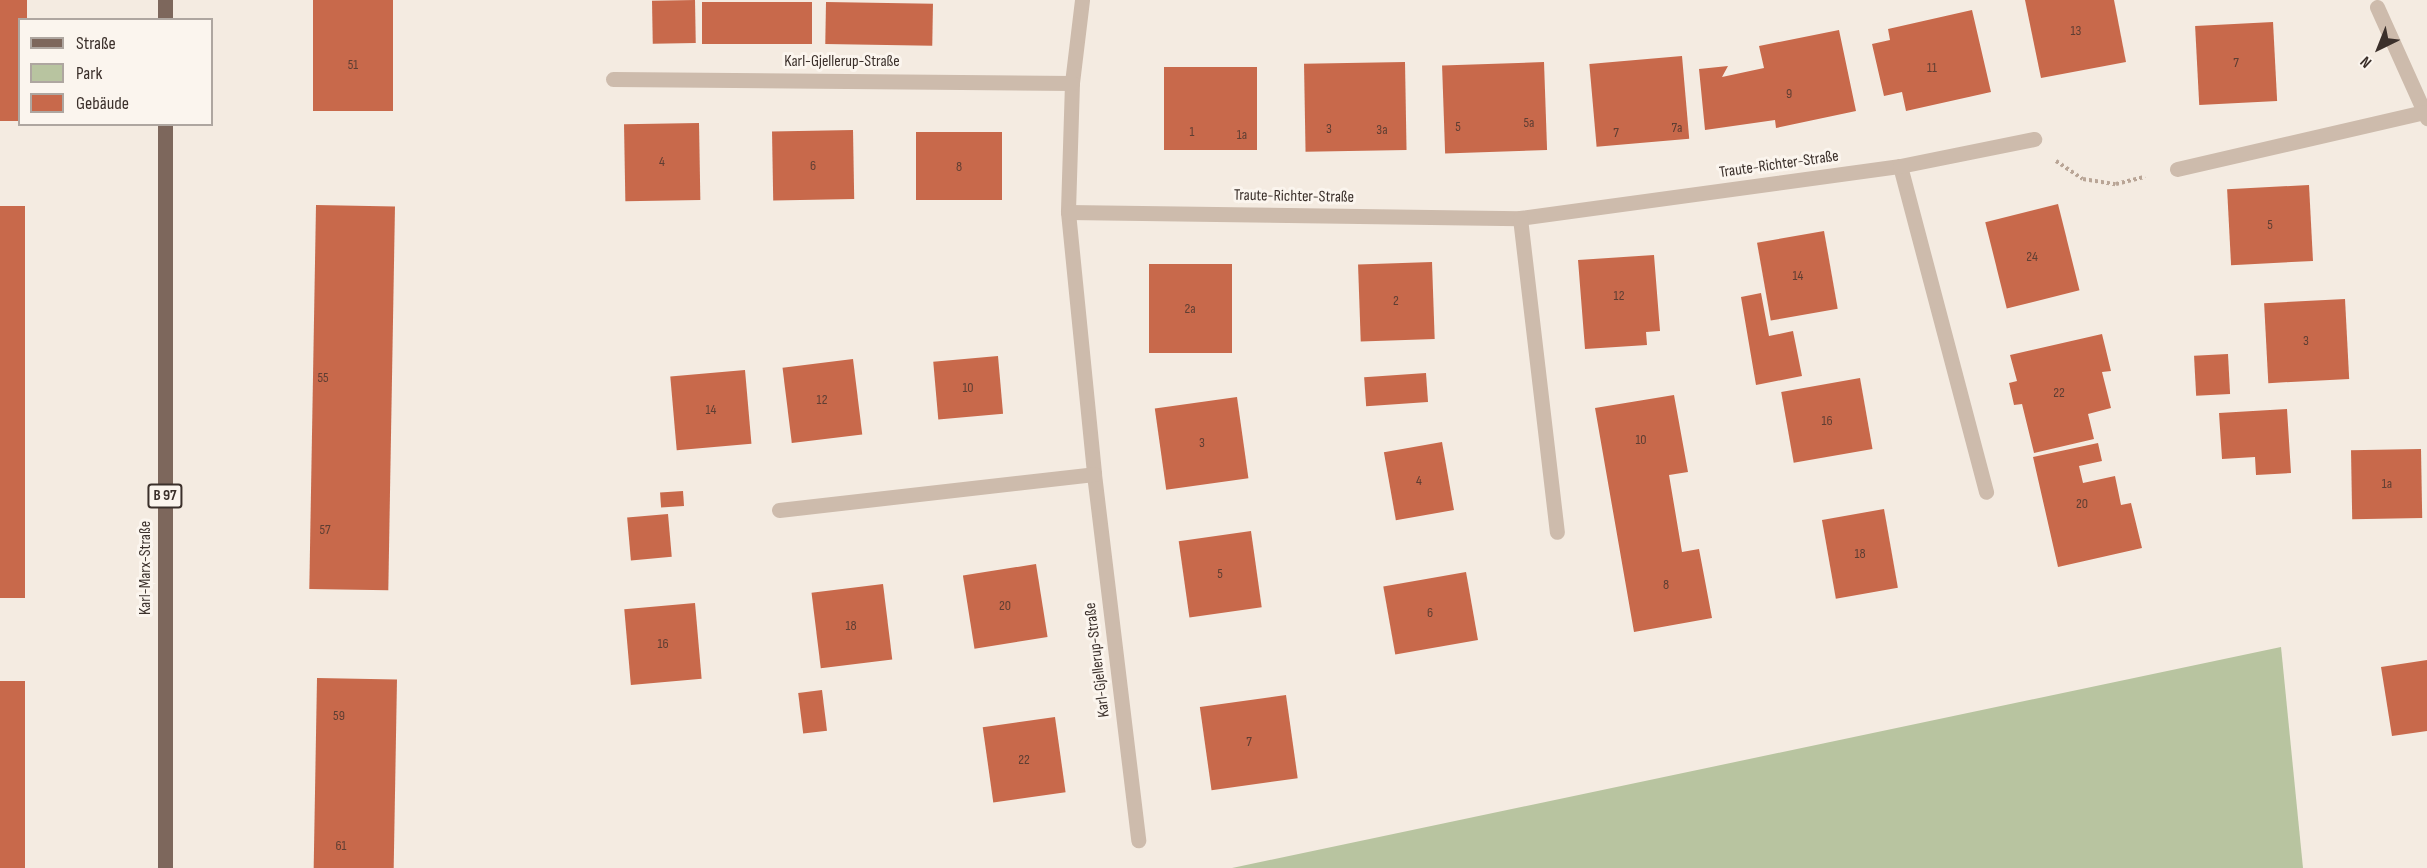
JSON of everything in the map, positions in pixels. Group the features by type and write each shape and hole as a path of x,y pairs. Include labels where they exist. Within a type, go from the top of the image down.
{"main road":[{"path":"165,0 165,18"},
{"name":"Karl-Marx-Straße","path":"165,126 165,868"}],"street":[{"name":"Karl-Gjellerup-Straße","path":"1082,0 1072,83 1068,212 1094,474 1138,840"},
{"path":"2177,170 2426,115 2377,7"},
{"name":"Karl-Gjellerup-Straße","path":"613,79 1072,83"},
{"name":"Traute-Richter-Straße","path":"1068,212 1520,218 1900,166 2034,139"},
{"path":"1900,166 1986,492"},
{"path":"1520,218 1557,532"},
{"path":"779,510 1094,474"}],"path":[{"path":"2034,139 2047,155 2082,179 2116,183 2177,170"}],"green space":[{"path":"2281,647 2303,868 1232,868"}],"building":[{"path":"0,0 27,0 27,18 18,18 18,121 0,121"},
{"path":"313,0 393,0 393,111 313,111"},
{"path":"695,0 696,43 653,44 652,1"},
{"path":"2025,0 2114,0 2126,62 2041,78"},
{"path":"702,2 812,2 812,44 702,44"},
{"path":"826,2 933,4 932,46 825,44"},
{"path":"1972,10 1991,92 1906,111 1902,92 1884,96 1872,44 1890,40 1888,29"},
{"path":"2273,22 2277,101 2199,105 2195,26"},
{"path":"1839,30 1856,111 1776,128 1775,120 1705,130 1699,69 1728,66 1722,77 1764,68 1759,46"},
{"path":"1682,56 1689,139 1597,147 1589,64"},
{"path":"1405,62 1407,150 1306,152 1304,64"},
{"path":"1544,62 1547,150 1445,154 1442,66"},
{"path":"1164,67 1257,67 1257,150 1164,150"},
{"path":"699,123 700,200 625,201 624,124"},
{"path":"853,130 854,199 773,200 772,131"},
{"path":"916,132 1002,132 1002,200 916,200"},
{"path":"2309,185 2313,261 2231,265 2227,189"},
{"path":"2058,204 2080,290 2007,309 1985,222"},
{"path":"316,205 395,206 388,590 309,589"},
{"path":"0,206 25,206 25,598 0,598"},
{"path":"1824,231 1838,309 1771,321 1757,243"},
{"path":"1654,255 1660,331 1646,332 1647,345 1585,349 1578,260"},
{"path":"1432,262 1435,339 1361,342 1358,265"},
{"path":"1149,264 1232,264 1232,353 1149,353"},
{"path":"1761,293 1769,336 1793,331 1802,376 1756,385 1741,297"},
{"path":"2345,299 2349,379 2268,383 2264,303"},
{"path":"2102,334 2111,371 2102,372 2111,408 2088,414 2094,439 2034,453 2022,404 2014,405 2009,383 2017,381 2010,355"},
{"path":"2228,354 2230,394 2196,396 2194,356"},
{"path":"998,356 1003,414 938,419 933,362"},
{"path":"853,359 862,434 792,443 783,368"},
{"path":"745,370 751,444 677,450 670,377"},
{"path":"1426,373 1428,402 1366,406 1364,377"},
{"path":"1860,378 1873,449 1794,463 1781,392"},
{"path":"1674,395 1688,472 1669,475 1682,552 1699,549 1712,618 1634,632 1595,408"},
{"path":"1237,397 1248,478 1166,490 1155,409"},
{"path":"2287,409 2291,473 2256,475 2255,457 2222,459 2219,413"},
{"path":"1442,442 1454,510 1396,520 1384,452"},
{"path":"2098,443 2102,461 2079,466 2083,483 2115,476 2121,505 2131,503 2142,548 2058,567 2033,457"},
{"path":"2421,449 2422,518 2352,519 2351,450"},
{"path":"683,491 684,506 661,508 660,493"},
{"path":"1884,509 1898,588 1836,599 1822,520"},
{"path":"668,514 672,557 631,560 627,518"},
{"path":"1251,531 1262,607 1189,617 1179,541"},
{"path":"1036,564 1048,637 974,649 963,576"},
{"path":"1466,572 1478,640 1395,655 1383,587"},
{"path":"883,584 892,659 821,668 812,593"},
{"path":"695,603 702,679 631,685 624,609"},
{"path":"2427,660 2427,731 2392,736 2381,667"},
{"path":"317,678 397,679 394,868 314,868"},
{"path":"0,681 25,681 25,868 0,868"},
{"path":"822,690 827,731 803,734 798,693"},
{"path":"1286,695 1298,778 1212,790 1200,707"},
{"path":"1055,717 1066,792 993,802 983,727"}]}
